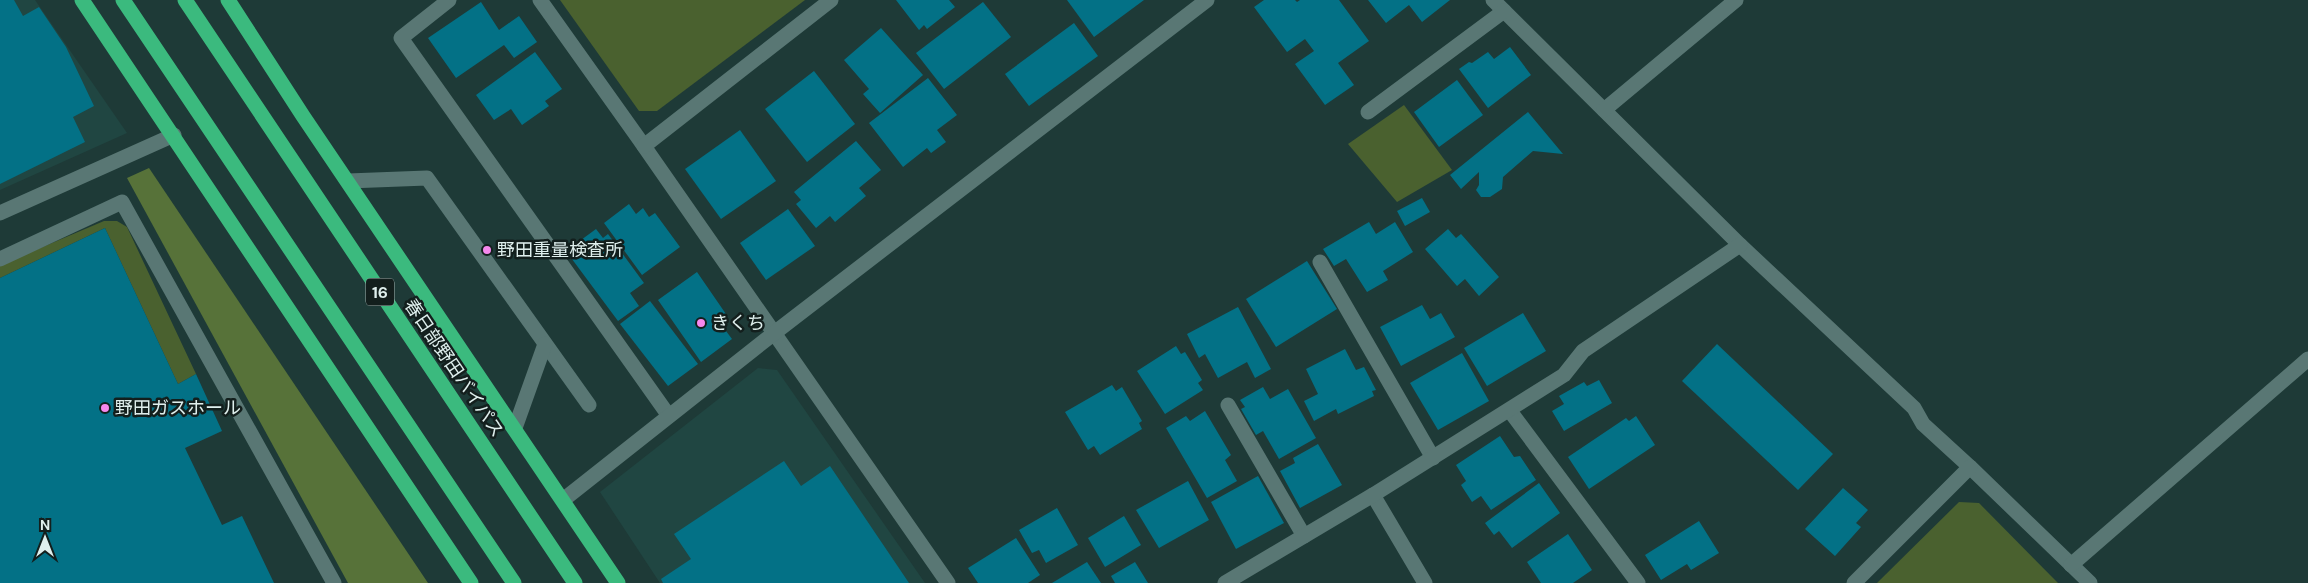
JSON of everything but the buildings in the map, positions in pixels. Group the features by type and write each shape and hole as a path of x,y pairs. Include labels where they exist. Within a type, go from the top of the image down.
{"highway":[{"path":"82,0 174,135 471,583"},
{"path":"124,0 514,583"},
{"name":"春日部野田バイパス","path":"185,0 576,583"},
{"name":"16","path":"228,0 618,583"}],"street":[{"path":"449,0 401,38 669,416"},
{"path":"540,0 948,583"},
{"path":"644,146 831,0"},
{"path":"563,500 773,334 1207,0"},
{"path":"1493,0 1740,245 1914,408 1923,424 2090,583"},
{"path":"1604,110 1736,0"},
{"path":"1368,112 1504,11"},
{"path":"0,213 174,135"},
{"path":"348,181 427,178 589,405"},
{"path":"0,259 122,202 334,583"},
{"path":"1225,583 1510,411 1564,375 1583,351 1740,245"},
{"path":"1320,262 1433,458"},
{"path":"515,428 545,344"},
{"path":"2071,565 2308,359"},
{"path":"1228,405 1304,536"},
{"path":"1510,411 1638,583"},
{"path":"1854,583 1970,467"},
{"path":"1373,495 1425,583"}],"shaded area":[{"path":"0,0 35,0 127,133 0,190"},
{"path":"758,368 777,370 925,583 660,583 600,492"}],"green space":[{"path":"560,0 805,0 657,111 639,111"},
{"path":"1404,105 1452,170 1397,202 1348,144"},
{"path":"149,168 428,583 348,583 127,178"},
{"path":"104,221 117,221 127,227 196,374 178,384 105,228 0,278 0,265"},
{"path":"1959,502 1979,503 2058,583 1877,583"}],"place":[{"name":"野田重量検査所","path":"487,250"},
{"name":"きくち","path":"701,323"},
{"name":"野田ガスホール","path":"105,408"}]}
